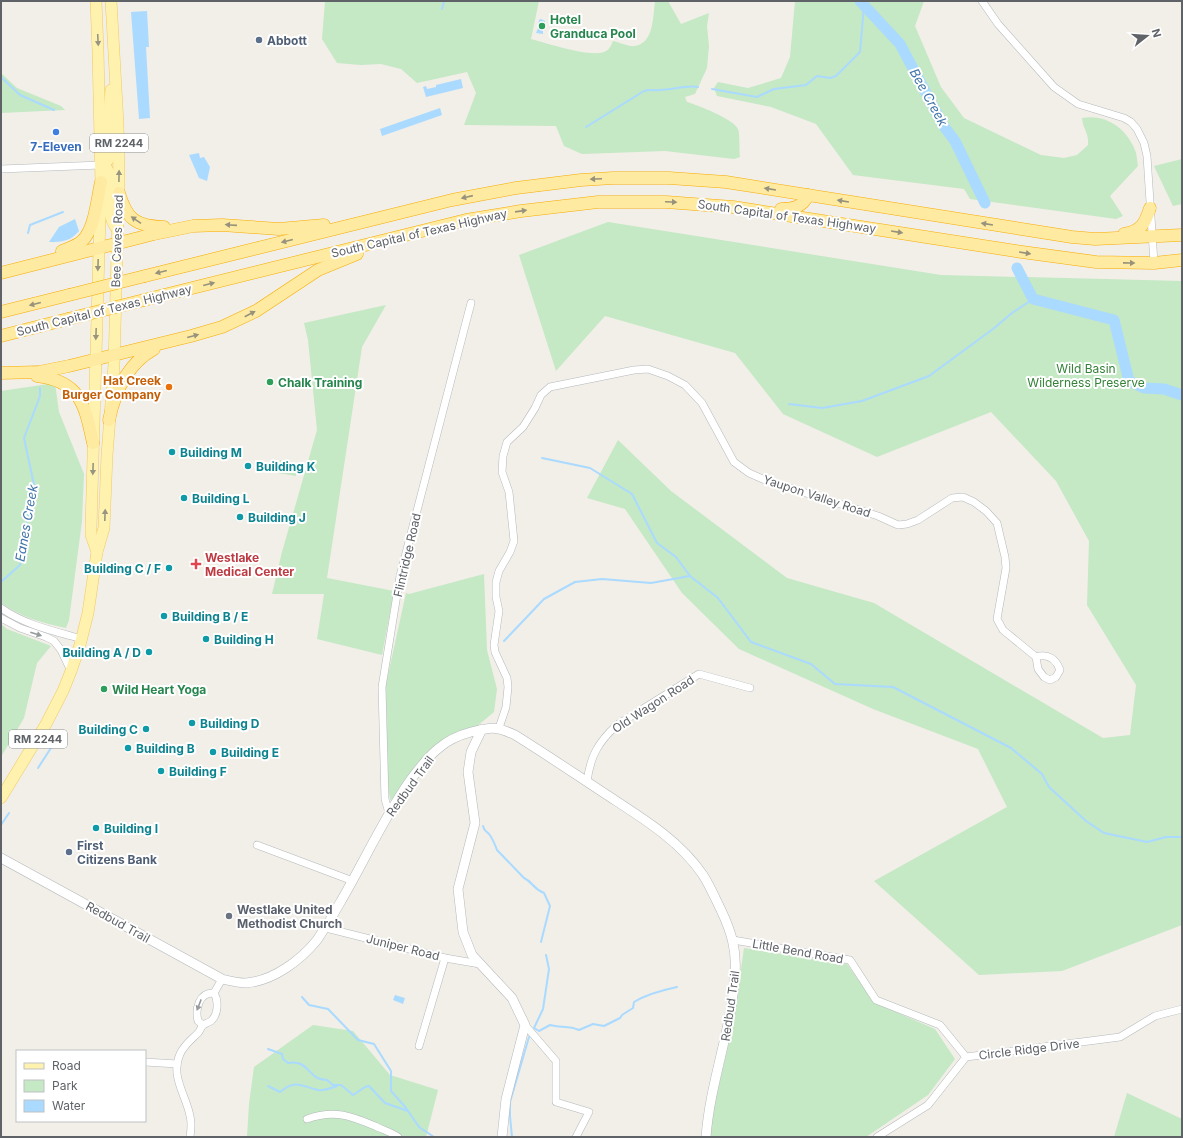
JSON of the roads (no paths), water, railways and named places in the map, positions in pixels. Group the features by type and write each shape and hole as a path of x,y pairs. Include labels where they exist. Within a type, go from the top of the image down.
{"highway":[{"name":"South Capital of Texas Highway","path":"1,312 473,195 511,188 598,179 641,178 692,180 743,185 1052,235 1095,239 1182,235"},
{"path":"29,265 74,246 83,240 91,226 101,182"},
{"path":"119,193 126,211 137,222 150,226 187,227 222,225 268,229 293,229 320,226 410,210"},
{"path":"744,208 794,208 804,203 808,195"},
{"path":"808,195 810,203 815,211 848,224"},
{"name":"South Capital of Texas Highway","path":"1,336 444,225 510,212 598,202 682,202 744,208 1066,259 1096,262 1154,263 1182,260"},
{"path":"1095,239 1129,233 1139,229 1145,222 1150,208"},
{"path":"1,373 52,370 214,330 240,320 264,306 310,275 334,263 444,225"},
{"path":"1,273 117,243 187,227"},
{"path":"109,420 120,387 130,368 142,356 170,341"},
{"path":"16,373 52,378 65,384 73,391 80,398 85,409 93,443"}],"main road":[{"name":"Bee Caves Road","path":"96,1 101,182 91,527 97,552"},
{"name":"Bee Caves Road","path":"1,798 46,724 63,692 82,639 90,603 97,552 104,528 109,420 114,355 119,193 119,135 111,1"},
{"path":"114,44 109,109 110,154 108,160 101,165 107,169 110,175 109,212 111,221 118,230"}],"street":[{"path":"982,1 998,24 1054,87 1078,104 1124,118 1131,122 1137,129 1144,143 1147,156 1154,263"},
{"path":"1,169 101,165"},
{"name":"Flintridge Road","path":"389,813 385,799 382,687 400,576 471,303"},
{"name":"Yaupon Valley Road","path":"499,728 506,707 508,687 507,678 495,652 494,645 499,611 496,597 496,582 499,571 510,552 514,541 509,492 502,472 507,442 523,427 541,395 550,387 634,370 648,369 668,376 685,385 702,403 734,462 765,480 878,516 898,525 907,524 918,520 952,498 963,497 974,502 986,511 997,524 1005,557 1006,568 997,619 1003,630 1036,657"},
{"path":"1,608 28,623 82,639"},
{"path":"1,618 20,628 46,636 54,641 61,650 71,671"},
{"name":"Old Wagon Road","path":"586,782 591,760 605,736 617,725 699,674 750,688"},
{"name":"Redbud Trail","path":"1,858 222,979 246,983 260,980 273,975 288,966 316,941 326,928 389,813 407,786 438,748 457,736 482,729 499,728 515,735 668,837 689,858 703,875 714,895 733,940 735,954 734,990 726,1038 710,1102 706,1137"},
{"path":"482,729 471,752 468,772 476,823 458,889 463,932 472,955 512,998 525,1025 556,1061 556,1102 589,1112 576,1137"},
{"path":"457,736 468,742 471,752"},
{"path":"257,845 353,881"},
{"name":"Juniper Road","path":"326,928 445,958 480,964"},
{"name":"Little Bend Road","path":"733,940 850,960 876,1000 940,1025 966,1057"},
{"path":"419,1046 445,958"},
{"path":"190,1137 192,1127 190,1115 179,1085 177,1064 182,1050 191,1038 197,1034 203,1025 212,1020 216,1014 217,1002 214,993 222,979"},
{"path":"203,1025 198,1021 197,1009 199,1002 205,995 214,993"},
{"name":"Circle Ridge Drive","path":"877,1137 928,1104 966,1057 1120,1037 1155,1016 1182,1009"},
{"path":"502,1137 506,1099 525,1025"},
{"path":"146,1062 177,1064"},
{"path":"307,1119 330,1113 351,1116 398,1137"}],"water":[{"path":"147,11 149,47 146,47 150,118 139,119 131,12"},
{"name":"Hotel Granduca Pool","path":"541,19 545,21 543,34 536,33 539,26 539,20"},
{"path":"461,79 463,88 426,97 423,87 426,86 427,89 436,87 436,85"},
{"path":"440,108 442,115 382,136 380,129"},
{"path":"199,153 200,158 204,157 210,167 207,181 199,178 189,155"},
{"path":"75,219 79,231 73,237 58,242 49,242 59,227"},
{"path":"395,995 405,998 403,1004 393,1000"}],"waterway":[{"path":"442,9 444,1"},
{"name":"Bee Creek","path":"860,1 900,44 943,125 955,141 985,203"},
{"path":"712,89 757,97 774,89 806,85 817,76 830,78 836,76 860,52 864,6"},
{"name":"Eanes Creek","path":"1,77 20,95 54,110"},
{"path":"586,127 644,91 698,87"},
{"name":"Eanes Creek","path":"28,233 30,225 63,212"},
{"name":"Bee Creek","path":"1017,268 1033,299 1114,320 1129,381 1144,388 1164,389 1182,395"},
{"path":"789,404 822,408 862,401 929,376 993,329 1012,313 1033,299"},
{"name":"Eanes Creek","path":"1,582 20,565 24,535 34,485 24,438 40,396 40,388"},
{"path":"542,458 590,468 632,494 657,543 676,557 690,576 718,598 751,642 811,664 835,684 893,687 1011,748 1042,774 1049,787 1086,821 1104,833 1147,842 1166,837 1182,837"},
{"path":"504,641 544,599 575,582 602,579 651,583 690,576"},
{"path":"38,768 60,734"},
{"path":"1,825 9,813"},
{"path":"483,826 492,838 497,850 524,878 544,893 550,906 541,942"},
{"path":"546,955 549,969 543,1009 534,1028 539,1031 550,1025 579,1030 593,1024 604,1026 620,1018 633,1008 634,1002 639,999 677,987"},
{"path":"302,997 309,1005 328,1009 358,1040 374,1044 391,1071 391,1091 406,1108 419,1127 434,1137"},
{"path":"512,1137 510,1102 529,1037"},
{"path":"268,1049 282,1054 283,1059 288,1063 301,1064 320,1079 327,1080 333,1085 341,1085 353,1095 369,1086 385,1103 408,1111"},
{"path":"268,1086 280,1092 290,1086 295,1085 303,1085 318,1090 337,1086"}],"place":[{"name":"Hotel Granduca Pool","path":"542,26"},
{"name":"Abbott","path":"259,40"},
{"name":"7-Eleven","path":"56,132"},
{"name":"Chalk Training","path":"270,382"},
{"name":"Hat Creek Burger Company","path":"169,387"},
{"name":"Building M","path":"172,452"},
{"name":"Building K","path":"248,466"},
{"name":"Building L","path":"184,498"},
{"name":"Building J","path":"240,517"},
{"name":"Westlake Medical Center","path":"196,564"},
{"name":"Building C / F","path":"169,568"},
{"name":"Building B / E","path":"164,616"},
{"name":"Building H","path":"206,639"},
{"name":"Building A / D","path":"149,652"},
{"name":"Wild Heart Yoga","path":"104,689"},
{"name":"Building D","path":"192,723"},
{"name":"Building C","path":"146,729"},
{"name":"Building B","path":"128,748"},
{"name":"Building E","path":"213,752"},
{"name":"Building F","path":"161,771"},
{"name":"Building I","path":"96,828"},
{"name":"First Citizens Bank","path":"69,852"},
{"name":"Westlake United Methodist Church","path":"229,916"}],"park label":[{"name":"Wild Basin Wilderness Preserve","path":"1086,375"}]}
